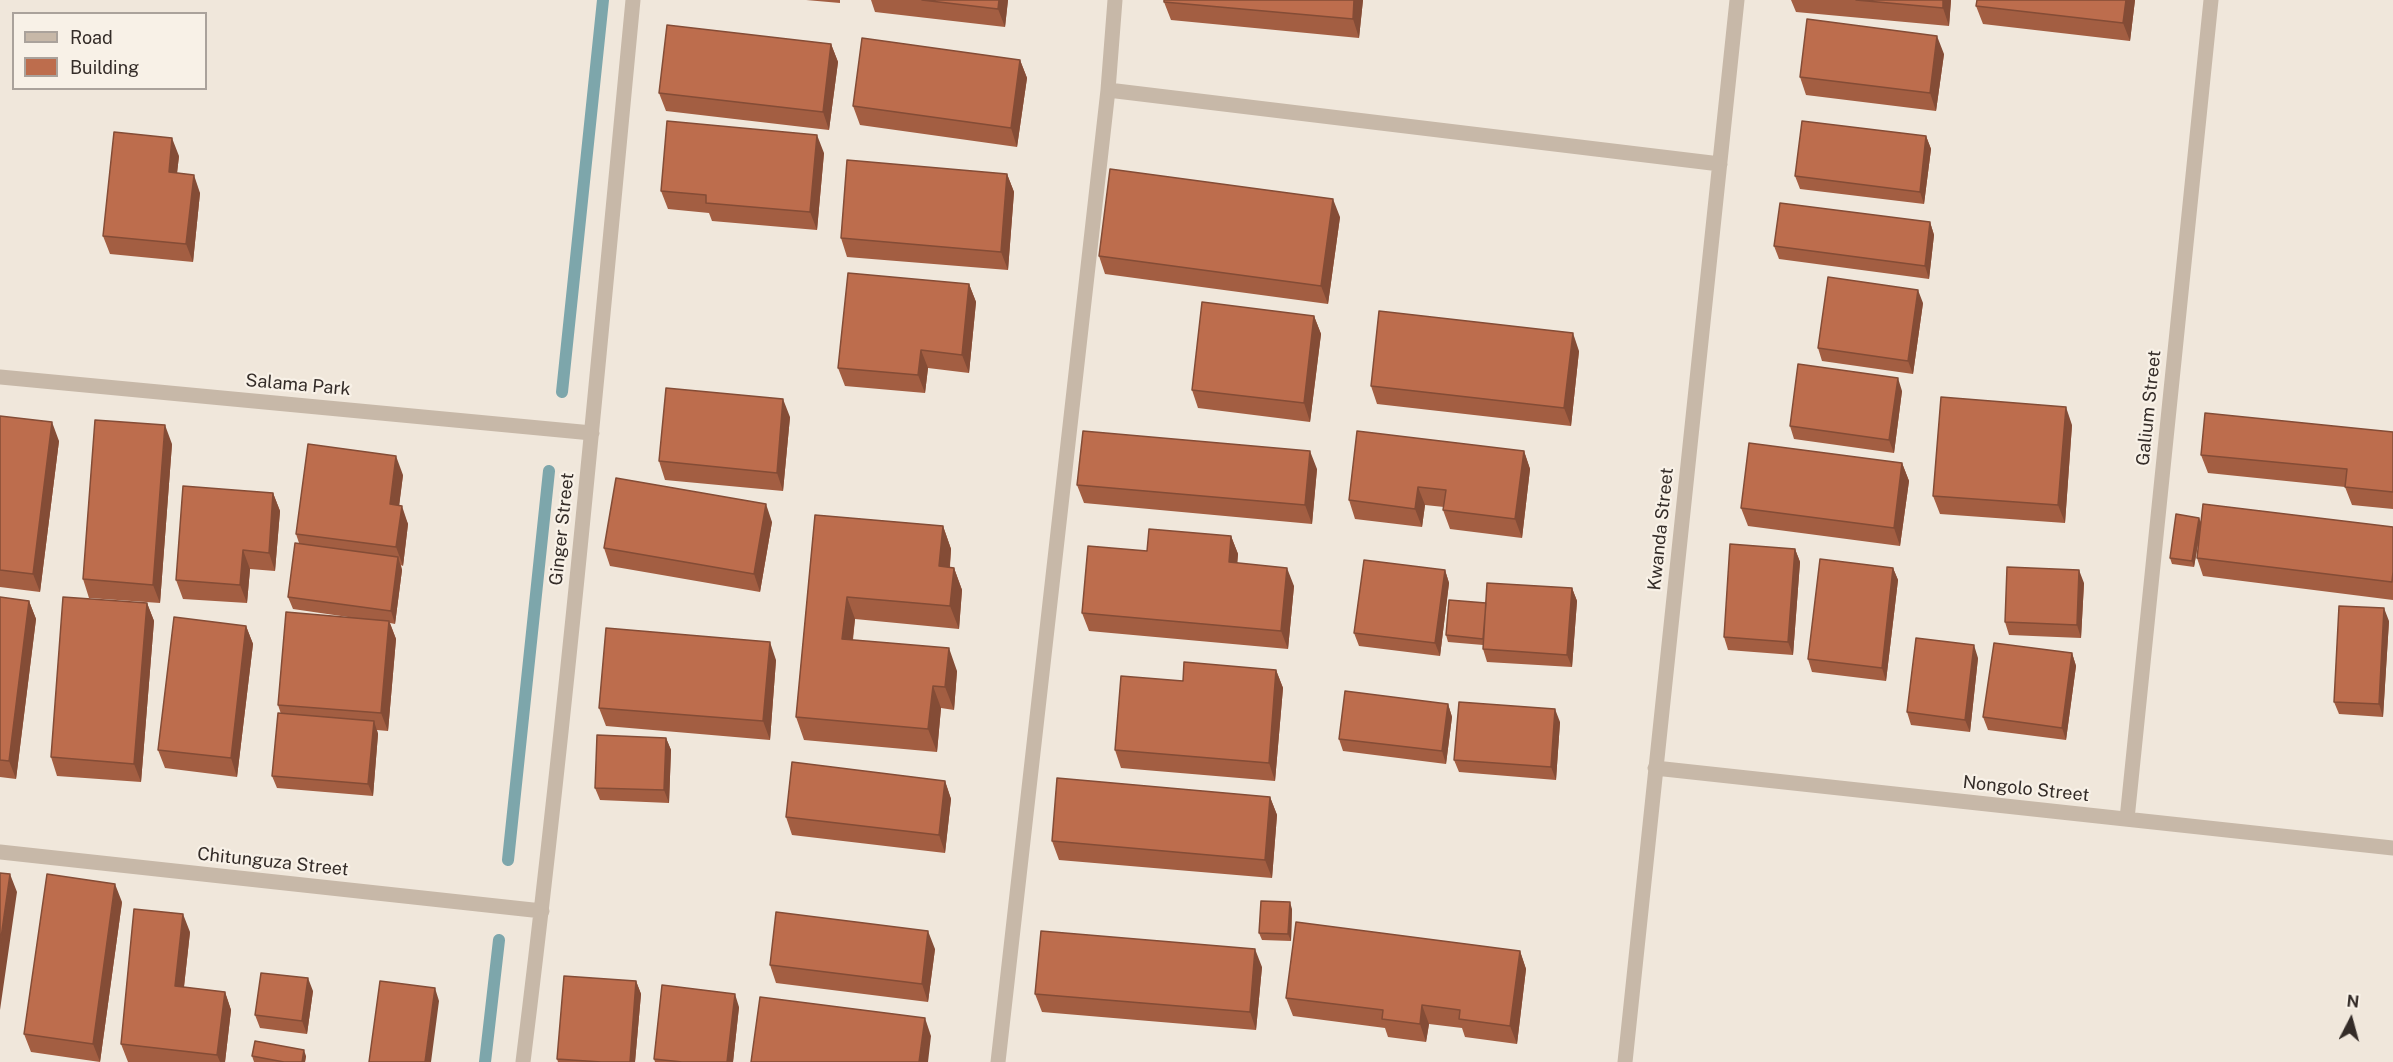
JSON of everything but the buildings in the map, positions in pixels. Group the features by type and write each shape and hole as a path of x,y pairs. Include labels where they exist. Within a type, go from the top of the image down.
{"street":[{"name":"Ginger Street","path":"523,1062 542,910 592,433 633,0"},
{"path":"999,1062 1108,90 1115,0"},
{"name":"Kwanda Street","path":"1625,1062 1737,0"},
{"name":"Galium Street","path":"2127,819 2211,0"},
{"path":"1108,90 1720,164"},
{"name":"Salama Park","path":"0,377 592,433"},
{"name":"Nongolo Street","path":"1655,768 2393,848"},
{"name":"Chitunguza Street","path":"0,852 542,910"}],"waterway":[{"path":"562,392 603,0"},
{"path":"508,860 549,471"},
{"path":"485,1062 499,940"}]}
